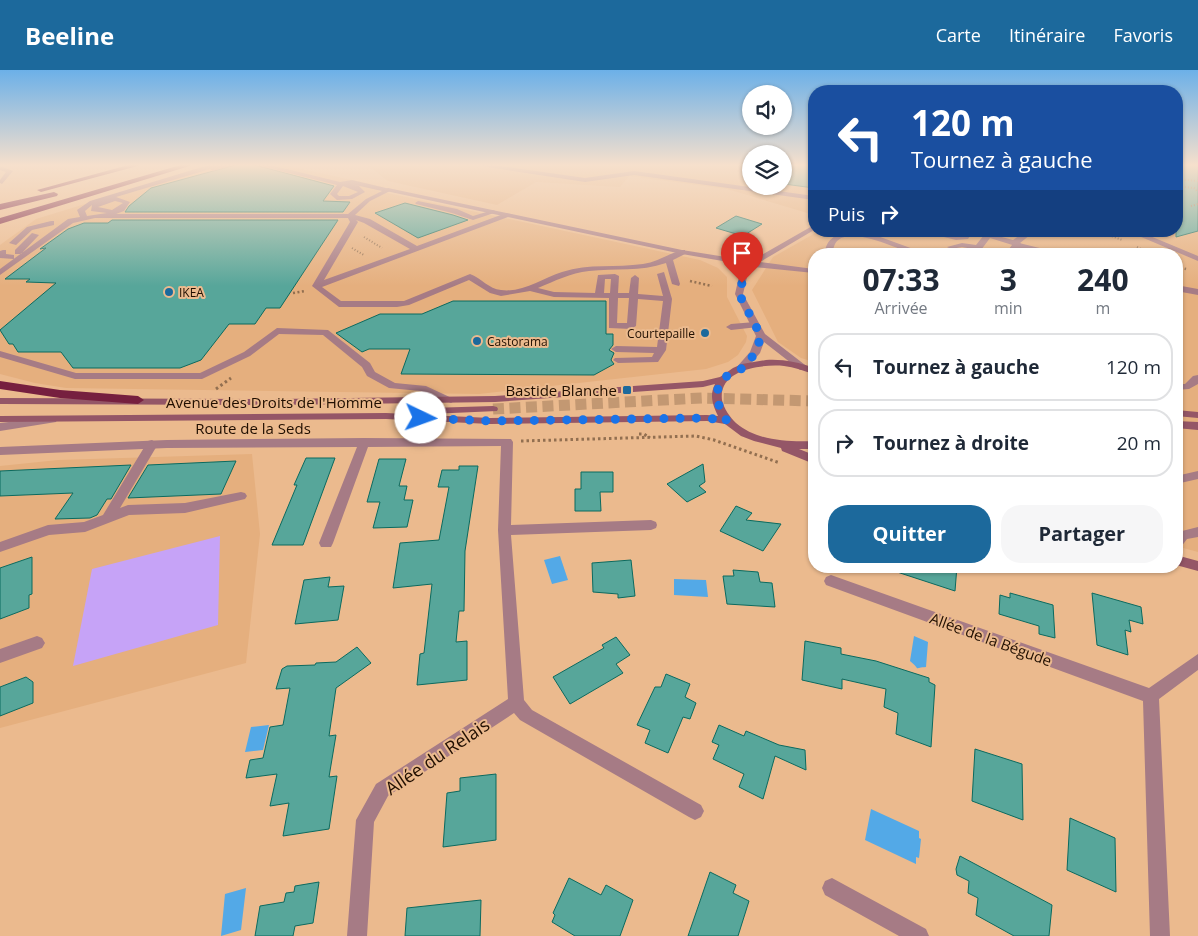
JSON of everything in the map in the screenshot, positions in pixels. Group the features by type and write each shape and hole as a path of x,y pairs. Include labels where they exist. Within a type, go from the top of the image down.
{"highway":[{"path":"0,215 40,204"},
{"path":"0,221 56,204"},
{"path":"0,385 60,394 138,400"}],"main road":[{"path":"808,370 786,363 771,362 741,368 724,379 717,389 716,399 724,416 744,432 808,458"},
{"name":"Avenue des Droits de l'Homme","path":"0,401 278,402 495,399 703,384 724,379"},
{"path":"270,416 492,409 278,402"},
{"path":"1183,416 1198,415"},
{"name":"Avenue des Droits de l'Homme","path":"0,419 386,416 490,421 707,418 724,416"},
{"path":"1183,417 1198,420"},
{"path":"1183,419 1198,426"},
{"path":"1183,432 1198,433"},
{"path":"775,444 808,445"},
{"path":"1183,562 1198,566"}],"street":[{"path":"81,218 81,210 89,204"},
{"path":"350,216 363,204"},
{"path":"424,204 454,211 473,218"},
{"path":"457,204 682,252 752,264 808,270"},
{"path":"12,243 28,228 139,209 302,209"},
{"path":"444,239 443,232 465,224 473,218 493,212"},
{"path":"108,214 350,216 367,221 416,249"},
{"path":"316,286 509,215"},
{"path":"316,286 354,222 350,216"},
{"path":"14,260 71,221 81,218"},
{"path":"43,229 51,223"},
{"path":"808,230 752,264 744,272 739,294 761,336 808,369"},
{"path":"0,274 35,235"},
{"path":"829,248 836,238 840,237"},
{"path":"871,237 903,248"},
{"path":"951,237 965,237"},
{"path":"978,248 985,237"},
{"path":"999,237 1032,248"},
{"path":"1014,248 1025,237"},
{"path":"1145,237 1172,248"},
{"path":"839,248 842,243 854,238 875,245 895,248"},
{"path":"951,247 962,245 969,248"},
{"path":"3,252 3,256 14,260"},
{"path":"316,286 339,304 406,303 470,277 496,292 515,292 532,289 572,271 654,266 682,252"},
{"path":"1183,253 1198,259"},
{"path":"669,260 675,281"},
{"path":"618,360 655,360 661,350 668,299 660,274"},
{"path":"599,296 601,277 616,278 612,326 633,325 635,278"},
{"path":"532,289 539,293 557,295 634,296 668,299"},
{"path":"1183,289 1198,292"},
{"path":"731,327 755,324"},
{"path":"0,354 75,376 202,376 247,354 277,332 325,332 366,365 371,374 393,386 422,388 451,400"},
{"path":"741,368 755,353 761,336"},
{"path":"616,349 661,350"},
{"path":"1183,387 1193,384 1197,378"},
{"path":"0,427 73,417"},
{"path":"326,542 364,442"},
{"path":"507,442 504,530 516,703 526,715 695,810"},
{"name":"Route de la Seds","path":"0,451 152,444 507,442"},
{"path":"108,518 152,444"},
{"path":"1183,478 1198,475"},
{"path":"0,547 48,530 85,527 128,510 185,508 241,496"},
{"path":"504,530 650,525"},
{"path":"1183,535 1198,532"},
{"name":"Allée de la Bégude","path":"830,581 1152,696"},
{"path":"0,656 37,642"},
{"path":"1160,936 1152,696 1198,661"},
{"name":"Allée du Relais","path":"357,936 365,820 382,790 516,703"},
{"path":"832,888 919,936"}],"path":[{"path":"1191,206 1197,205"},
{"path":"361,234 389,252"},
{"path":"347,244 370,259"},
{"path":"675,281 712,286"},
{"path":"210,391 234,376"},
{"path":"507,442 696,436 714,440 786,465"}],"shaded area":[{"path":"84,204 441,204 700,260 718,268 727,277 727,297 747,336 746,342 738,355 728,362 706,369 479,394 66,388 35,383 0,374 0,245 36,219"},
{"path":"779,204 808,204 808,213"},
{"path":"1185,204 1198,204 1198,552 1183,548 1183,248 808,248 808,360 801,358 778,342 752,290 773,257 808,237 1183,237"},
{"path":"252,454 260,534 246,663 0,728 0,466 58,460"},
{"path":"220,536 218,625 73,666 92,569"}],"water":[{"path":"560,556 568,580 552,584 544,560"},
{"path":"674,579 706,580 708,597 674,595"},
{"path":"914,636 928,642 926,667 917,668 910,661"},
{"path":"269,725 263,750 245,752 251,727"},
{"path":"871,809 919,831 919,838 921,839 919,858 916,857 916,864 865,840"},
{"path":"246,888 241,930 221,936 225,894"}],"building":[{"path":"131,204 348,204 343,212 125,212"},
{"path":"401,204 411,204 468,220 418,238 375,213"},
{"path":"1183,204 1198,204 1198,231 1183,235"},
{"path":"736,216 762,224 743,236 716,228"},
{"name":"IKEA","path":"112,220 338,220 280,308 266,308 255,324 229,324 201,360 180,368 73,368 61,352 18,352 13,344 9,344 0,330 56,283 26,282 30,279 5,279 46,248 40,249 68,229 84,223 108,223"},
{"name":"Castorama","path":"453,301 606,301 606,334 613,334 613,345 609,350 614,353 611,360 614,364 594,375 401,374 410,349 369,349 362,352 336,333 380,314 422,314"},
{"path":"306,458 335,458 303,545 272,545 297,485 294,485"},
{"path":"379,459 406,459 399,486 407,486 404,500 413,500 407,527 373,528 380,502 367,502"},
{"path":"236,461 221,494 128,498 148,465"},
{"path":"703,464 705,482 699,486 706,492 687,502 667,484"},
{"path":"131,465 111,499 107,499 97,515 90,518 55,519 73,493 0,496 0,471"},
{"path":"459,466 478,466 465,551 464,611 459,611 456,642 467,641 467,680 417,685 420,654 424,653 432,584 393,588 400,543 439,540 449,487 438,487 442,470 459,470"},
{"path":"581,472 613,472 613,492 600,492 601,511 575,511 575,489 581,489"},
{"path":"736,506 752,513 746,520 781,524 763,551 720,531"},
{"path":"32,557 32,594 29,595 29,608 0,619 0,568"},
{"path":"631,560 635,596 618,598 618,594 593,592 592,563"},
{"path":"733,570 758,572 760,582 772,583 775,607 727,604 723,576 734,576"},
{"path":"900,573 956,573 955,591"},
{"path":"330,577 328,587 344,586 338,620 295,624 304,580"},
{"path":"1010,593 1053,605 1055,638 1039,634 1039,626 999,614 1000,595 1010,598"},
{"path":"1092,593 1141,607 1143,624 1129,620 1131,632 1125,630 1128,655 1097,645"},
{"path":"616,637 630,655 616,664 623,673 570,704 553,677 604,648 602,645"},
{"path":"805,641 841,648 841,654 876,661 929,678 929,682 935,685 931,747 896,734 898,713 884,707 886,689 842,679 842,689 802,680"},
{"path":"357,647 371,663 336,688 329,736 336,735 329,777 337,776 329,829 283,836 289,803 270,806 277,774 246,778 250,760 263,758 270,727 283,725 290,688 276,689 282,669 287,666 336,662"},
{"path":"666,674 690,684 685,697 696,703 690,719 683,717 668,753 645,743 650,730 637,725 655,687 661,687"},
{"path":"26,677 33,682 33,703 0,716 0,687"},
{"path":"719,725 744,736 746,731 779,745 805,750 806,770 775,756 763,799 739,787 744,774 713,759 719,745 712,742"},
{"path":"975,749 1022,764 1023,820 972,801"},
{"path":"496,774 496,840 443,847 447,793 460,791 460,778"},
{"path":"1070,818 1115,838 1116,892 1067,870"},
{"path":"960,856 1052,905 1049,936 1014,936 976,915 978,898 968,893 969,881 957,875 956,869"},
{"path":"710,872 736,885 733,893 749,901 738,936 688,936"},
{"path":"569,878 601,895 606,885 633,900 620,936 575,936 552,922 555,915 553,913"},
{"path":"319,882 313,923 295,926 293,936 255,936 260,906 284,902 286,893 294,892 295,886"},
{"path":"481,900 480,936 405,936 407,908"}],"tunnel":[{"path":"493,409 702,398 808,401"}],"place":[{"name":"IKEA","path":"169,292"},
{"name":"Courtepaille","path":"705,333"},
{"name":"Castorama","path":"477,341"},
{"name":"Bastide Blanche","path":"627,390"}],"route":[{"path":"421,418 490,421 707,418 727,421 720,412 716,399 717,389 724,379 741,368 755,353 761,336 739,294 742,283"}]}
